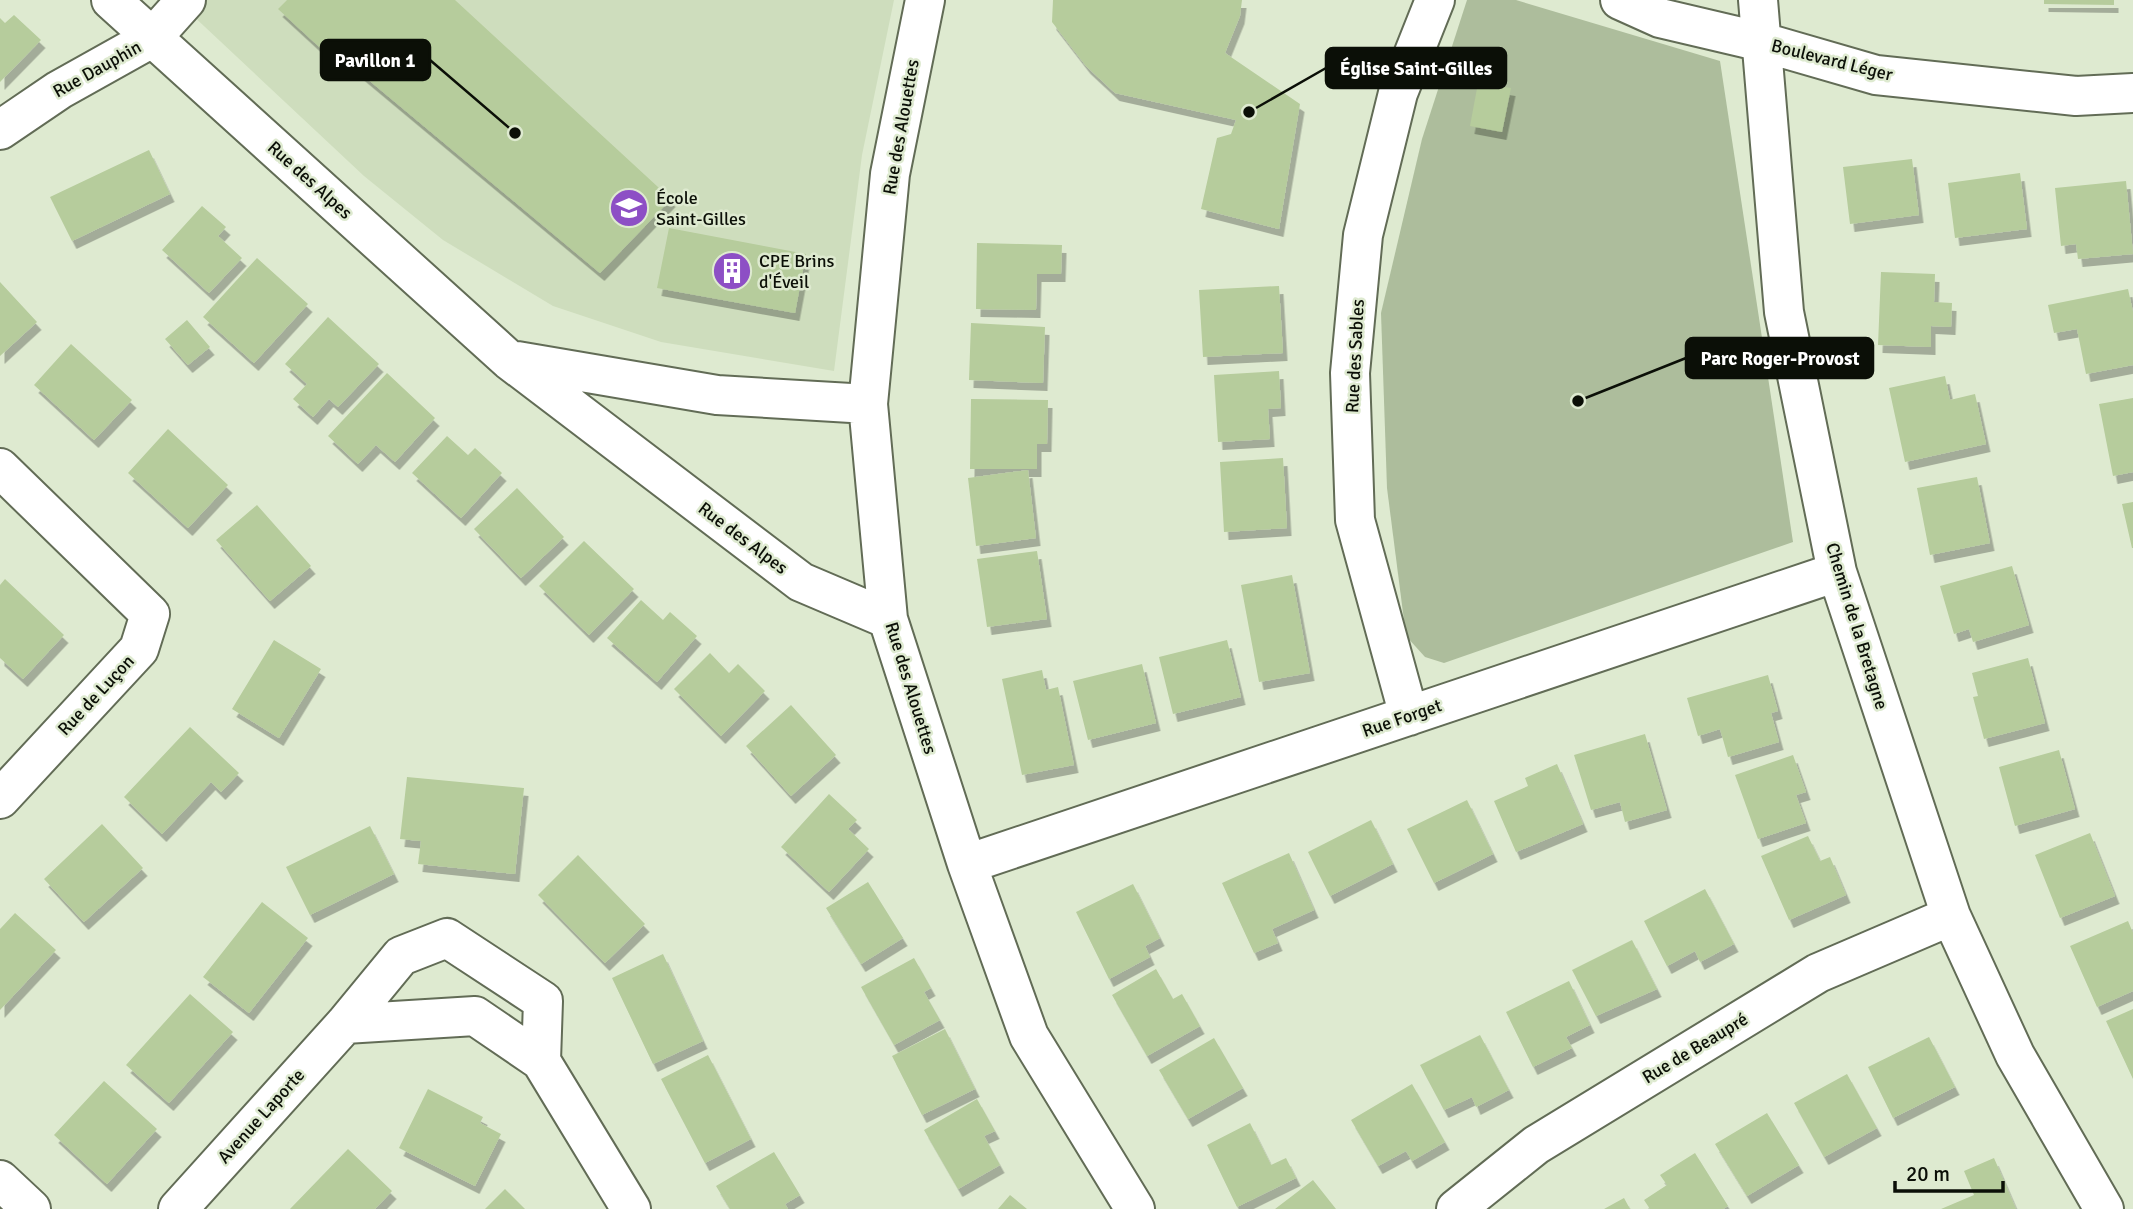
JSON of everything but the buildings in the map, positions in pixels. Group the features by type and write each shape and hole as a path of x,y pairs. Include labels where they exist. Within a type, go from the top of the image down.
{"street":[{"name":"Rue des Alpes","path":"111,0 509,360 801,582 888,619"},
{"name":"Rue Dauphin","path":"0,130 59,90 152,38 186,0"},
{"name":"Rue des Alouettes","path":"925,0 890,174 868,404 888,619 967,864 1029,1036 1135,1209"},
{"name":"Rue des Sables","path":"1409,716 1355,520 1350,373 1363,235 1398,93 1435,0"},
{"name":"Boulevard Léger","path":"1620,0 1660,18 1762,42 1876,75 2076,96 2133,93"},
{"name":"Chemin de la Bretagne","path":"1758,0 1784,312 1837,572 1951,916 2015,1055 2104,1209"},
{"path":"509,360 718,395 868,404"},
{"name":"Rue de Luçon","path":"0,468 150,614 139,649 0,799"},
{"name":"Rue Forget","path":"967,864 1837,572"},
{"name":"Rue de Beaupré","path":"1456,1209 1536,1144 1818,973 1951,916"},
{"name":"Avenue Laporte","path":"178,1209 345,1024 401,956 447,938 543,1001 541,1061"},
{"path":"345,1024 475,1016 541,1061 631,1209"},
{"path":"0,1180 31,1209"}],"shaded area":[{"name":"École Saint-Gilles","path":"201,0 894,0 862,155 834,371 661,342 553,306 443,240 364,176 189,12"},
{"path":"1467,0 1516,0 1720,61 1793,542 1444,663 1425,657 1406,636 1387,488 1381,313 1422,139"}],"place":[{"name":"Église Saint-Gilles","path":"1249,112"},
{"name":"Pavillon 1","path":"515,133"},
{"name":"École Saint-Gilles","path":"629,208"},
{"name":"CPE Brins d'Éveil","path":"732,271"},
{"name":"Parc Roger-Provost","path":"1578,401"}]}
